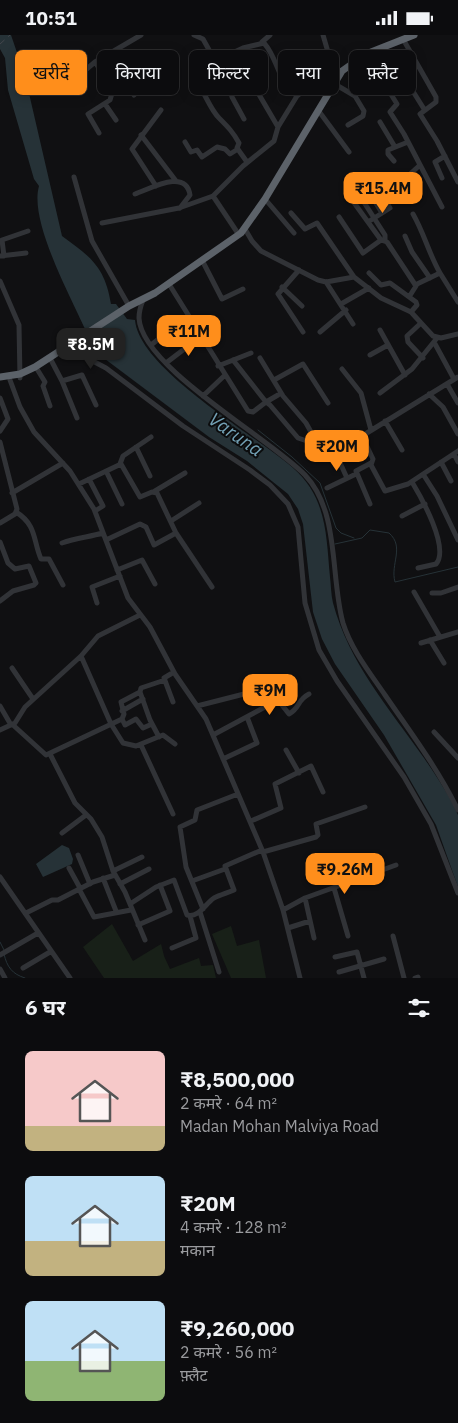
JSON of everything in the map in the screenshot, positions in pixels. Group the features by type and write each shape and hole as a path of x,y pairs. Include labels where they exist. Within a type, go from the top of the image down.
{"highway":[{"path":"376,50 414,35"},
{"path":"339,75 349,66"},
{"path":"0,377 20,376 128,306 143,300 169,284 239,235 265,199 326,95"},
{"path":"0,382 37,369 73,341"}],"street":[{"path":"116,50 141,35"},
{"path":"194,35 196,38 208,35"},
{"path":"239,50 262,42 270,35"},
{"path":"323,35 327,50"},
{"path":"202,38 209,50"},
{"path":"403,39 436,97 436,102 424,109 420,114 458,182"},
{"path":"102,223 179,208 213,196 247,163 271,145 277,136 278,127 297,96 284,85 266,44 262,42"},
{"path":"87,69 96,62 113,90 111,100 88,114 100,133"},
{"path":"339,87 355,97 364,111 363,116 348,125"},
{"path":"205,95 219,117 226,122 233,132 239,143 238,149 247,163"},
{"path":"232,95 244,119"},
{"path":"259,95 278,127"},
{"path":"392,95 398,104 390,112 442,207"},
{"path":"415,95 424,109"},
{"path":"105,104 116,120"},
{"path":"156,186 133,152 133,145 161,110"},
{"path":"318,110 349,152"},
{"path":"380,122 395,147"},
{"path":"141,135 176,181"},
{"path":"185,142 191,152 197,150 202,157 217,147 225,149 230,153 238,149"},
{"path":"394,161 388,153 395,147 408,142"},
{"path":"442,178 435,162 445,156"},
{"path":"387,182 395,185 400,184 420,165"},
{"path":"74,177 92,241 128,306"},
{"path":"135,194 176,181 184,183 190,191 189,197 179,208"},
{"path":"368,222 390,206 374,181"},
{"path":"364,184 382,213"},
{"path":"347,193 417,288 409,297"},
{"path":"339,217 363,253 383,241 385,235 358,193"},
{"path":"213,196 239,235"},
{"path":"265,199 294,233"},
{"path":"233,360 266,403 298,438 316,441 330,441 362,436 456,378 436,340 411,312 381,298 354,277 317,223 305,229 291,213"},
{"path":"413,214 421,227 430,257 458,302"},
{"path":"245,229 261,251 326,282 353,323"},
{"path":"26,253 2,256 2,240 28,231"},
{"path":"405,236 412,252 430,278"},
{"path":"203,262 222,299 243,289"},
{"path":"299,270 282,287 278,294 303,332"},
{"path":"369,273 381,285 390,283 417,304 411,312"},
{"path":"415,285 440,273"},
{"path":"326,282 354,277"},
{"path":"0,281 19,325 20,376"},
{"path":"169,284 218,366 248,411 253,412 278,395"},
{"path":"282,287 302,306"},
{"path":"341,304 369,288"},
{"path":"143,300 139,317 151,345 166,363 203,396 304,474 319,495 328,521 342,615 351,640 378,686 433,765 458,810"},
{"path":"320,332 346,311"},
{"path":"151,345 188,316"},
{"path":"421,323 407,336 408,341 422,358"},
{"path":"380,330 405,375"},
{"path":"380,393 405,375 436,340 458,334"},
{"path":"166,363 200,337"},
{"path":"73,341 87,359 106,368 182,426 250,469 270,485 288,504 298,527 305,603 319,650 337,681 404,777 435,832 458,893"},
{"path":"370,355 388,345"},
{"path":"218,366 250,353"},
{"path":"260,358 283,396 306,423 316,441"},
{"path":"51,360 77,418"},
{"path":"274,380 303,364 328,403"},
{"path":"37,369 45,382 43,386 50,406"},
{"path":"342,369 361,393 371,430"},
{"path":"62,381 82,375 96,405"},
{"path":"203,396 224,375"},
{"path":"10,380 20,407 34,432 80,484 95,511 128,598 197,706 213,735 263,851 283,910 300,978"},
{"path":"447,384 458,403"},
{"path":"429,394 443,407 458,434"},
{"path":"0,399 8,419 0,431"},
{"path":"385,421 402,450"},
{"path":"362,436 373,459 371,463 385,491 412,482 456,452 458,461"},
{"path":"120,464 121,458 151,437"},
{"path":"330,441 347,478"},
{"path":"0,442 16,512 25,520 34,533 41,559 49,559 63,585"},
{"path":"136,447 150,476"},
{"path":"441,462 451,481"},
{"path":"12,493 63,463"},
{"path":"326,487 356,474 358,469 371,463"},
{"path":"80,484 120,464"},
{"path":"120,464 128,473 140,497 155,491 185,473"},
{"path":"106,471 122,504"},
{"path":"356,474 370,504"},
{"path":"423,474 437,496 458,540"},
{"path":"89,479 103,506 95,511"},
{"path":"412,482 425,504 437,536 439,559 433,566 418,567"},
{"path":"155,491 162,501 176,533 212,587"},
{"path":"171,521 199,503"},
{"path":"402,516 425,504"},
{"path":"0,523 16,512"},
{"path":"106,540 140,524 146,527 154,545 176,533"},
{"path":"62,543 78,537 86,538 104,533"},
{"path":"0,542 8,563 15,569 29,566 36,583 13,591 0,601"},
{"path":"117,570 142,560 155,584"},
{"path":"97,603 92,587 120,576"},
{"path":"432,593 441,593 458,587"},
{"path":"414,592 440,637"},
{"path":"0,729 12,725 25,707 81,656 98,636 140,615"},
{"path":"421,643 440,637 457,635"},
{"path":"430,640 444,663"},
{"path":"81,656 111,724 123,743 141,745 166,736 175,744"},
{"path":"12,667 33,699"},
{"path":"152,725 144,729 136,719 125,725 122,719 121,702 140,692 141,688 165,680 165,677 174,672"},
{"path":"165,680 174,702"},
{"path":"140,692 152,725 159,737"},
{"path":"197,706 248,693"},
{"path":"213,735 278,700 289,714 296,710 301,699 310,694"},
{"path":"122,711 143,699"},
{"path":"0,706 12,725 26,735 43,754 50,754 122,719"},
{"path":"223,759 257,743 247,717"},
{"path":"434,732 458,758"},
{"path":"141,745 173,814"},
{"path":"286,750 299,773"},
{"path":"50,754 74,803 94,823 102,837 114,873 145,940"},
{"path":"251,821 281,808 274,784 312,766 323,792"},
{"path":"219,972 183,855 180,827 195,819 196,811 238,794"},
{"path":"192,881 225,869 227,865 263,851 316,837 318,835 316,825 318,823 365,807"},
{"path":"62,833 86,815"},
{"path":"78,855 90,884"},
{"path":"26,913 114,873 142,857"},
{"path":"283,910 306,898 396,865"},
{"path":"69,868 94,917 130,907 160,885 175,881 187,915 190,916 196,938 172,948"},
{"path":"120,884 149,869"},
{"path":"190,916 201,910 214,898 234,890 225,869"},
{"path":"0,877 26,913 50,952 70,978"},
{"path":"103,878 116,911"},
{"path":"138,925 170,911 160,885"},
{"path":"334,889 348,936"},
{"path":"306,898 314,938"},
{"path":"288,928 310,921"},
{"path":"1,955 38,933"},
{"path":"393,936 404,978"},
{"path":"24,968 50,952"},
{"path":"335,957 357,952 364,978"},
{"path":"338,972 384,959"},
{"path":"0,969 5,978"}],"shaded area":[{"path":"112,924 133,961 161,944 170,969 199,958 201,966 213,965 216,978 104,978 83,947"},
{"path":"231,926 237,946 259,940 266,978 231,978 212,934"}],"water":[{"name":"Varuna","path":"0,35 11,35 16,50 15,95 29,95 62,236 81,250 95,264 105,281 111,304 116,304 127,319 135,320 141,339 156,359 201,400 292,467 304,479 312,491 323,517 333,603 349,645 371,684 438,779 458,815 458,887 436,825 384,735 335,664 322,639 313,612 303,524 298,509 288,494 247,461 209,437 101,356 87,343 90,340 61,278 45,238 37,201 39,186 34,179 8,90 5,58 0,49"},
{"path":"62,845 69,848 73,859 72,864 43,877 36,864"}],"waterway":[{"name":"Varuna","path":"258,430 292,457 320,483 336,528 341,533 354,538"},
{"path":"335,544 362,538 370,530 389,533 394,538 397,550 394,569 395,582 458,567"},
{"path":"0,942 4,950"},
{"path":"4,954 11,969 25,978"}],"railway":[{"path":"0,44 10,35"}]}
